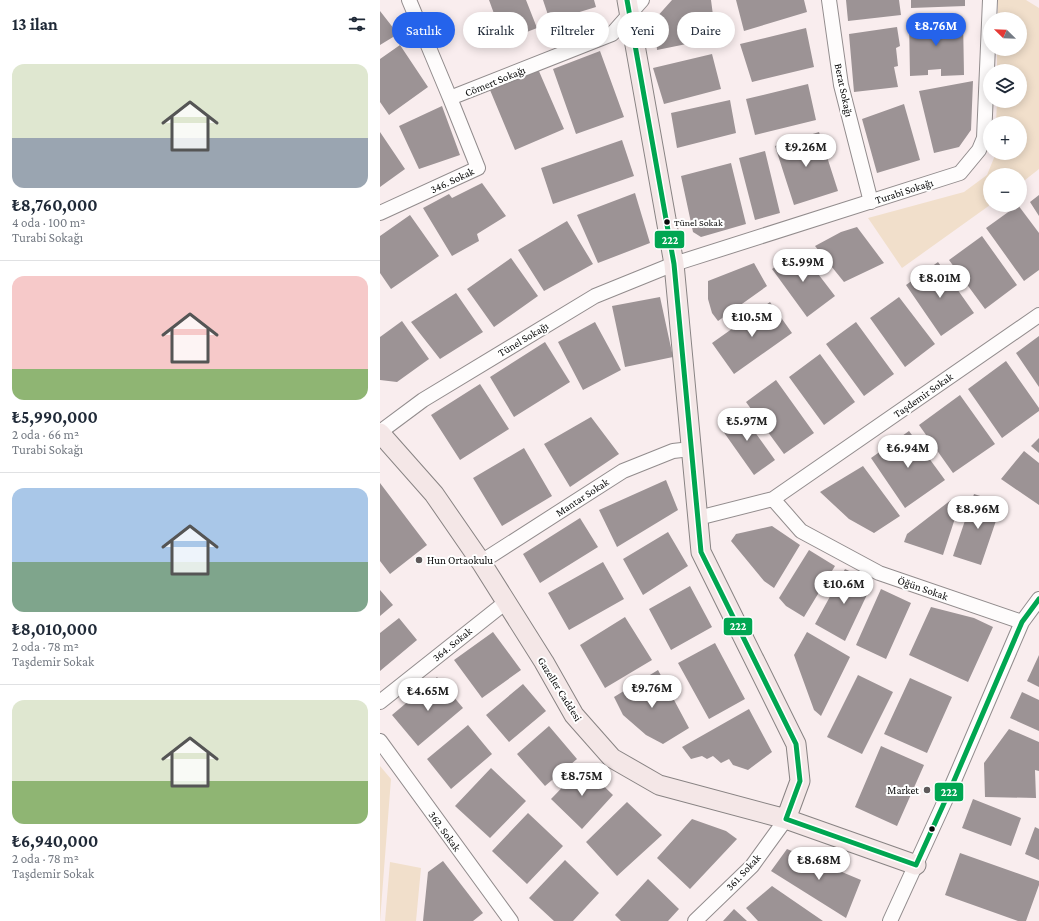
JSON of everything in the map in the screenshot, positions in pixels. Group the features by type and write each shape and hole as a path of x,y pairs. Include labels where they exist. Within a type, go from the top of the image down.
{"street":[{"name":"Cömert Sokağı","path":"409,0 450,98 612,34 633,4"},
{"name":"Berat Sokağı","path":"829,0 841,85 871,202"},
{"name":"Turabi Sokağı","path":"674,264 960,173 979,150 984,138 990,0"},
{"path":"633,4 674,264 702,552 796,744 800,781 786,819"},
{"name":"346. Sokak","path":"380,213 478,168 450,98"},
{"name":"Tünel Sokağı","path":"380,432 423,400 595,296 674,264"},
{"name":"Taşdemir Sokak","path":"698,518 774,499 1039,315"},
{"name":"Gazeller Caddesi","path":"380,432 434,494 481,562 544,662 574,715 612,758 659,786 786,819 916,864"},
{"name":"Mantar Sokak","path":"481,562 623,471 673,450 691,449"},
{"name":"Öğün Sokak","path":"774,499 801,531 879,573 1022,622"},
{"path":"890,921 950,790 1022,622 1039,599"},
{"name":"364. Sokak","path":"380,702 506,602"},
{"name":"362. Sokak","path":"380,741 510,921"},
{"name":"361. Sokak","path":"695,921 752,866 786,819"}],"shaded area":[{"path":"998,0 1026,0 1039,8 1039,169 1027,178 1027,168 990,168 993,160 1027,160 1027,116 996,116 997,108 1027,108 1027,64 997,64 997,56 1027,56 1027,12 998,12"},
{"path":"983,178 983,210 902,268 868,218 964,192"},
{"path":"380,766 391,779 380,921"},
{"path":"390,862 421,868 416,921 385,921"}],"building":[{"path":"489,0 526,0 536,28 528,32 528,12 493,12"},
{"path":"543,0 594,0 596,7 580,12 547,12"},
{"path":"672,0 711,0 713,12 677,12 677,46 669,48 669,12 661,12"},
{"path":"736,0 804,0 807,12 744,31"},
{"path":"846,0 899,0 901,15 848,21"},
{"path":"911,0 965,0 965,6 911,8"},
{"path":"380,11 392,26 392,38 380,45"},
{"path":"948,18 963,18 964,75 941,76 941,69 928,70 928,75 910,76 909,19 933,19 933,26 948,26"},
{"path":"897,27 900,46 896,48 898,66 894,67 898,87 854,92 849,34"},
{"path":"806,28 814,67 752,82 740,44"},
{"path":"396,48 402,48 428,87 389,115 380,102 380,59"},
{"path":"600,51 624,117 576,134 553,69"},
{"path":"712,54 721,89 664,104 653,68"},
{"path":"538,69 564,129 515,150 490,90"},
{"path":"973,81 971,130 959,147 934,153 919,91"},
{"path":"808,84 816,120 755,135 746,99"},
{"path":"730,100 736,133 677,148 671,113"},
{"path":"904,104 920,160 877,173 862,119"},
{"path":"442,106 460,155 419,169 399,126"},
{"path":"380,132 405,169 380,187"},
{"path":"819,132 838,191 794,205 775,146"},
{"path":"622,140 634,176 553,204 541,168"},
{"path":"765,151 780,213 755,220 739,158"},
{"path":"731,163 746,224 701,237 693,232 681,176"},
{"path":"482,183 506,216 477,234 479,241 452,256 423,208 449,194 452,198"},
{"path":"635,193 650,243 598,263 577,215"},
{"path":"1039,195 1039,216 1030,202"},
{"path":"1008,212 1023,212 1039,233 1039,270 1024,281 986,228"},
{"path":"410,215 439,256 391,289 380,273 380,236"},
{"path":"567,221 593,264 544,291 518,250"},
{"path":"857,227 884,263 844,282 815,246 841,232"},
{"path":"982,236 1017,285 985,309 949,260"},
{"path":"799,249 835,296 807,317 772,269"},
{"path":"511,258 538,296 494,327 467,289"},
{"path":"938,262 974,313 941,336 906,285"},
{"path":"754,263 767,286 718,321 712,313 708,299 708,281"},
{"path":"456,293 483,332 440,359 411,322"},
{"path":"660,297 673,357 625,367 612,306"},
{"path":"899,297 935,344 905,367 870,318"},
{"path":"770,302 792,333 734,374 712,343"},
{"path":"402,321 429,359 397,382 380,380 380,337"},
{"path":"595,322 621,370 583,390 558,342"},
{"path":"856,322 894,374 864,396 826,344"},
{"path":"1039,336 1039,387 1016,353"},
{"path":"545,342 570,382 514,417 490,377"},
{"path":"820,354 855,402 824,425 789,377"},
{"path":"1006,361 1039,408 1039,411 1002,438 968,389"},
{"path":"776,380 814,433 784,454 746,402"},
{"path":"480,384 509,429 460,460 431,415"},
{"path":"960,395 995,444 953,473 919,425"},
{"path":"739,410 775,460 754,475 718,424"},
{"path":"591,417 619,454 570,487 544,444"},
{"path":"909,431 945,480 905,508 871,458"},
{"path":"1039,438 1039,453 1031,446"},
{"path":"524,448 552,496 502,526 473,478"},
{"path":"1024,451 1039,463 1039,505 1001,479"},
{"path":"863,466 900,516 874,533 849,519 820,492"},
{"path":"666,480 678,510 617,547 599,510"},
{"path":"380,483 427,545 390,574 380,561"},
{"path":"974,494 1002,503 981,565 953,556"},
{"path":"951,500 960,503 943,555 904,542 907,534"},
{"path":"580,518 598,547 540,583 523,554"},
{"path":"772,526 800,545 774,588 764,581 731,541 736,534"},
{"path":"668,532 688,566 643,595 623,559"},
{"path":"809,550 835,566 804,617 786,606 779,598"},
{"path":"603,562 624,599 569,630 548,593"},
{"path":"845,569 873,582 845,641 815,624"},
{"path":"690,586 712,627 671,650 649,609"},
{"path":"881,589 911,603 886,659 856,645"},
{"path":"380,590 393,605 380,616"},
{"path":"931,607 974,618 993,627 968,682 909,655"},
{"path":"625,617 652,660 605,688 580,645"},
{"path":"399,618 417,640 380,671 380,633"},
{"path":"493,632 521,670 482,698 454,660"},
{"path":"807,632 850,657 821,716 814,710 794,655"},
{"path":"715,643 745,699 709,719 678,663"},
{"path":"1039,655 1039,687 1027,681"},
{"path":"658,670 689,728 663,744 646,735 623,715 614,697"},
{"path":"858,675 893,692 862,754 827,737"},
{"path":"437,677 463,708 418,746 392,715"},
{"path":"910,678 952,697 927,753 884,734"},
{"path":"523,684 546,711 509,742 486,715"},
{"path":"1022,692 1039,700 1039,731 1010,718"},
{"path":"749,709 772,752 748,770 733,765 729,759 721,763 713,756 707,759 702,756 691,759 682,747"},
{"path":"468,725 492,754 451,789 427,759"},
{"path":"549,726 577,759 545,786 517,754"},
{"path":"1009,729 1039,742 1039,771 1035,770 1036,798 985,797 984,763"},
{"path":"881,746 924,765 897,826 855,807"},
{"path":"583,766 613,795 582,829 551,799"},
{"path":"491,768 526,801 490,838 455,806"},
{"path":"973,799 1021,818 1011,846 962,828"},
{"path":"627,802 662,835 617,876 586,842"},
{"path":"528,813 563,846 527,884 492,851"},
{"path":"692,819 726,831 737,839 690,889 657,858"},
{"path":"1035,827 1039,829 1039,860 1025,854"},
{"path":"787,849 861,880 846,918 771,871"},
{"path":"960,853 1039,881 1039,885 1026,921 1018,921 945,895"},
{"path":"565,860 599,893 573,921 554,921 529,898"},
{"path":"443,861 483,913 473,921 423,921 428,872"},
{"path":"648,879 679,909 668,921 621,921 615,915"},
{"path":"772,886 823,921 758,921 746,908"},
{"path":"734,909 747,921 723,921"}],"transit line":[{"name":"222","path":"627,0 674,264 701,552 796,744 800,781 786,819 916,865 1022,622 1039,599"}],"place":[{"name":"Tünel Sokak","path":"667,222"},
{"name":"Hun Ortaokulu","path":"419,560"},
{"name":"Market","path":"927,790"}]}
